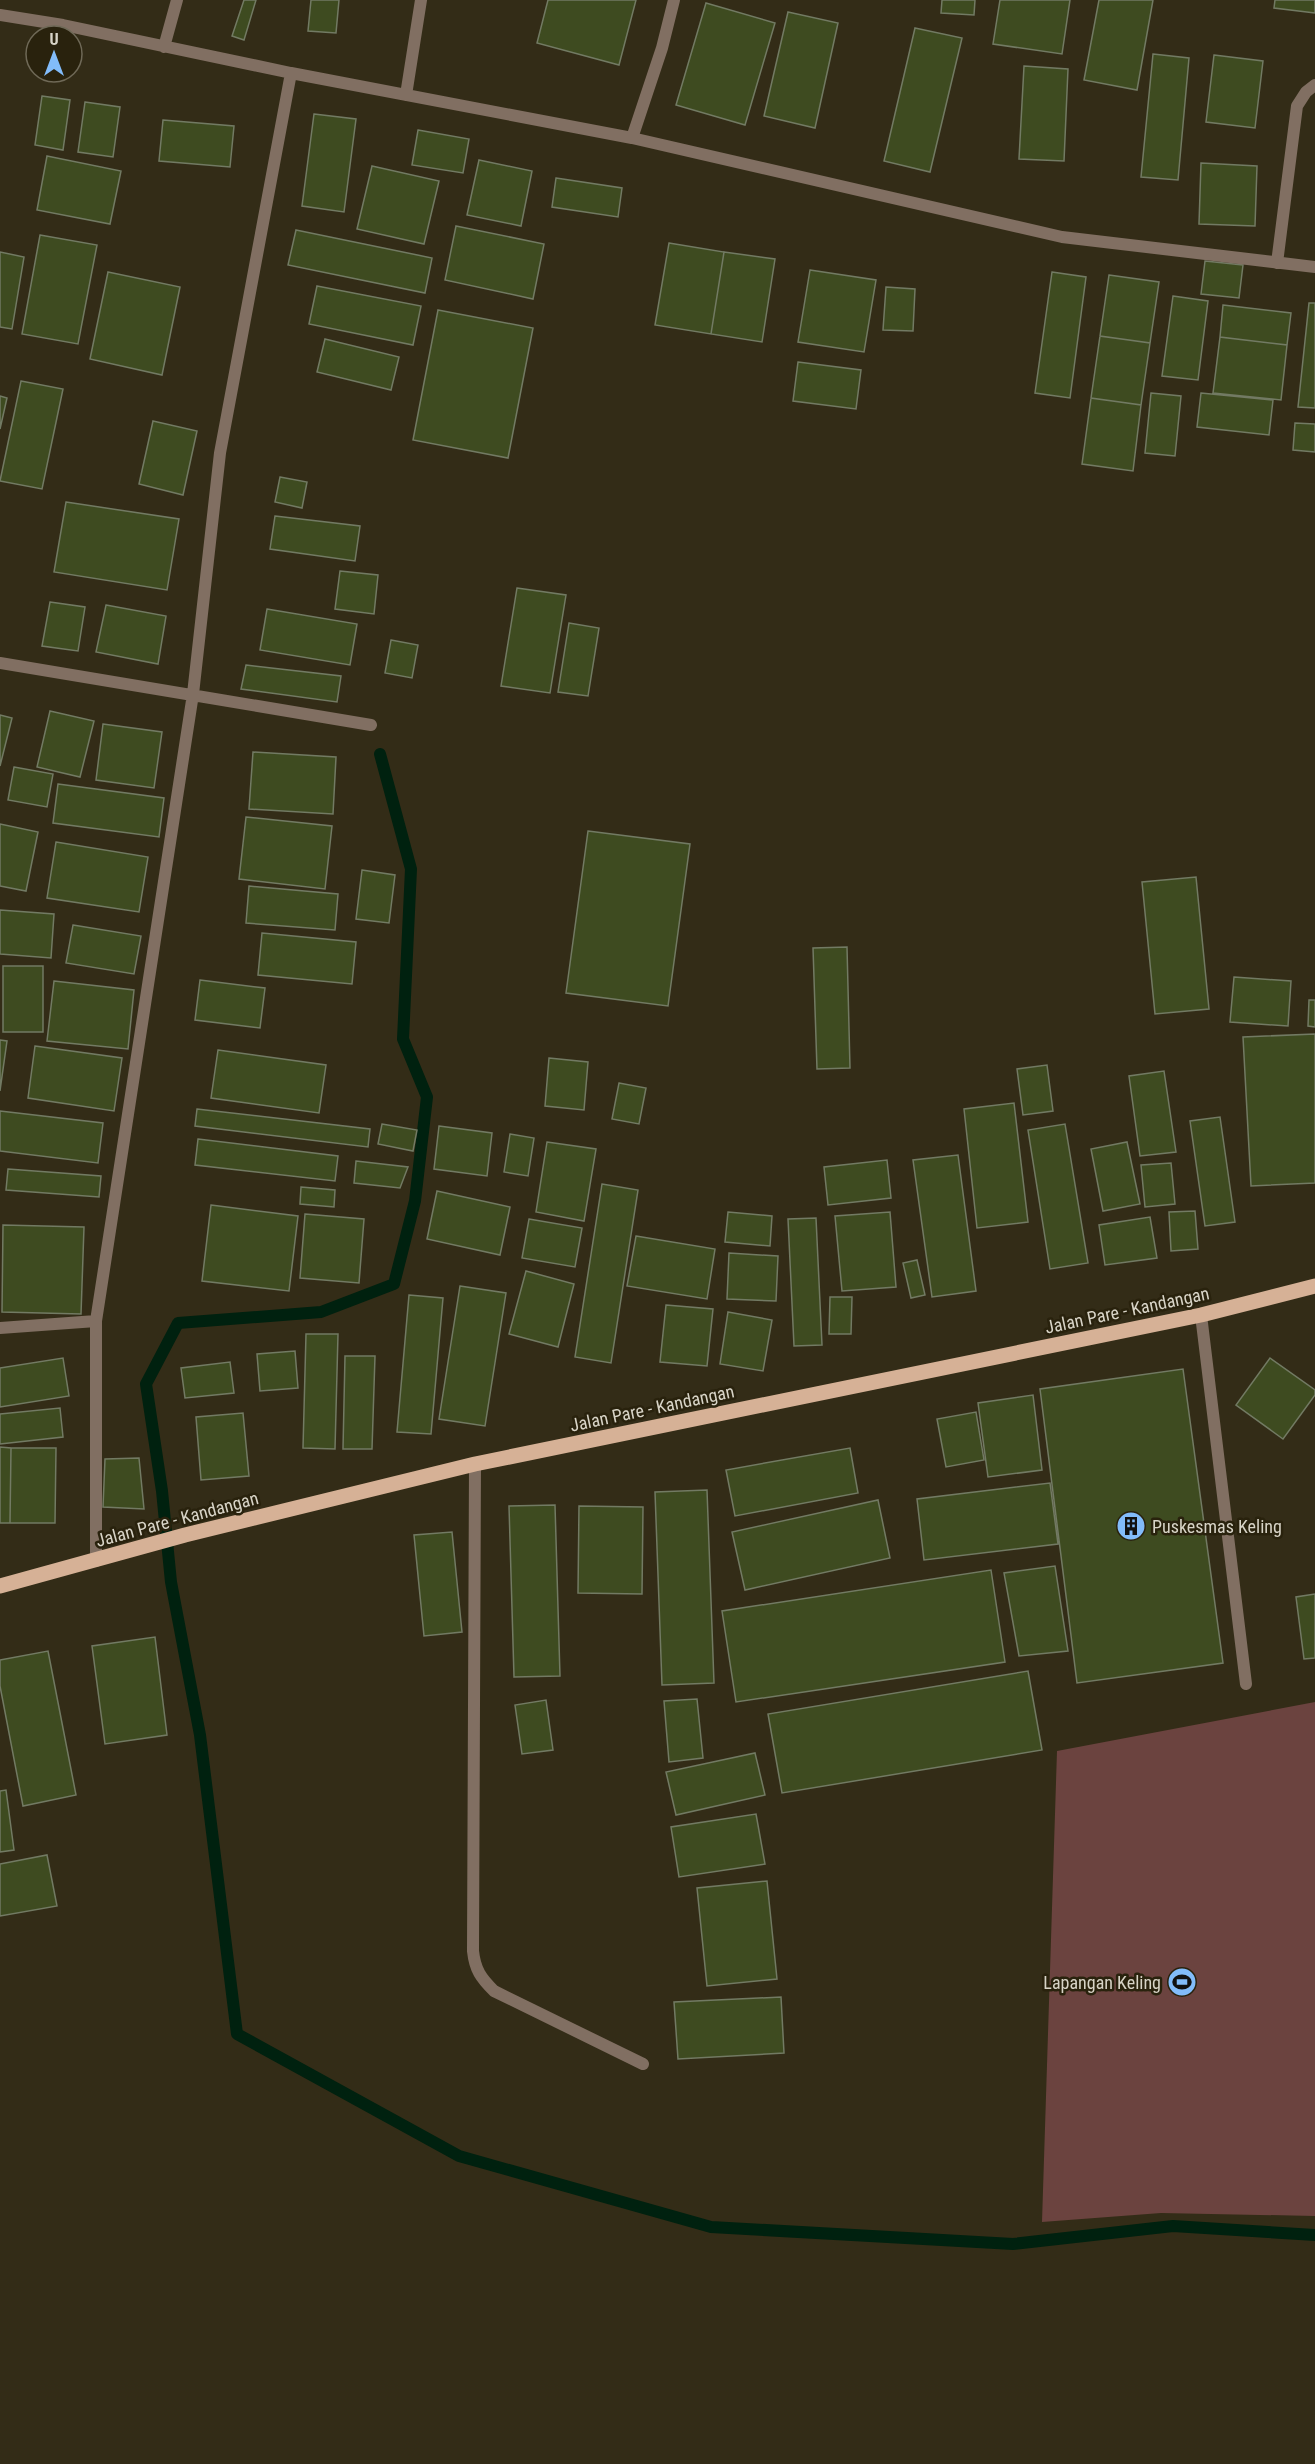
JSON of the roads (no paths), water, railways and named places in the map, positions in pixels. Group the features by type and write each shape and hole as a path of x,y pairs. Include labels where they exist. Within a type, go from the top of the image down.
{"main road":[{"name":"Jalan Pare - Kandangan","path":"0,1586 185,1535 475,1464 1200,1315 1315,1286"}],"street":[{"path":"164,47 177,0"},
{"path":"406,95 421,0"},
{"path":"633,138 662,48 674,0"},
{"path":"0,15 63,25 291,73 633,138 1062,237 1315,267"},
{"path":"96,1561 96,1321 193,694 220,453 291,73"},
{"path":"1277,263 1297,106 1306,92 1315,85"},
{"path":"0,663 371,725"},
{"path":"1200,1315 1246,1684"},
{"path":"0,1328 96,1321"},
{"path":"475,1464 473,1952 475,1968 494,1991 643,2064"}],"waterway":[{"path":"380,754 411,869 403,1039 427,1097 415,1201 394,1284 321,1312 178,1323 146,1384 162,1491 171,1582 200,1735 237,2034 459,2156 711,2227 1013,2244 1173,2226 1315,2235"}],"place":[{"name":"Puskesmas Keling","path":"1131,1526"},
{"name":"Lapangan Keling","path":"1182,1982"}]}
